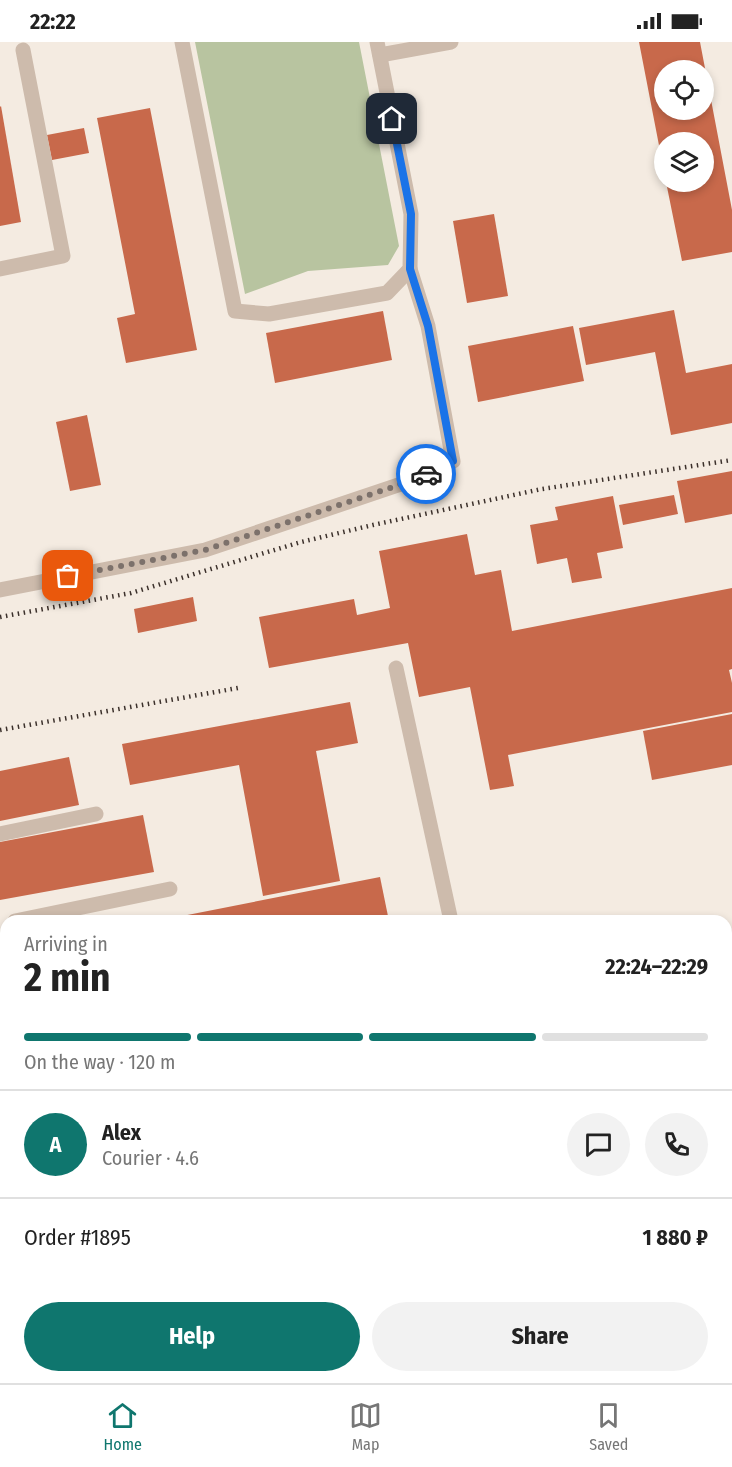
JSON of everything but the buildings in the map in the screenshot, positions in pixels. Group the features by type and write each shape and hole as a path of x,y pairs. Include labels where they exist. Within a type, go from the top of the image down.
{"street":[{"path":"182,42 235,311 269,314 387,293 410,269"},
{"path":"0,590 205,550 410,481 453,461 428,326 410,269 411,214 378,49 451,42"},
{"path":"0,269 63,256 23,50"},
{"path":"396,668 450,915"},
{"path":"0,834 96,814"},
{"path":"44,915 170,889"}],"green space":[{"path":"195,42 359,42 399,246 388,265 308,271 245,294"}],"railway":[{"path":"0,617 131,593 301,542 373,525 542,489 732,460"},
{"path":"0,730 238,688"}],"way so far":[{"path":"68,576 205,550 426,474"}],"route":[{"path":"392,119 411,214 410,269 428,326 453,461 426,474"}]}
